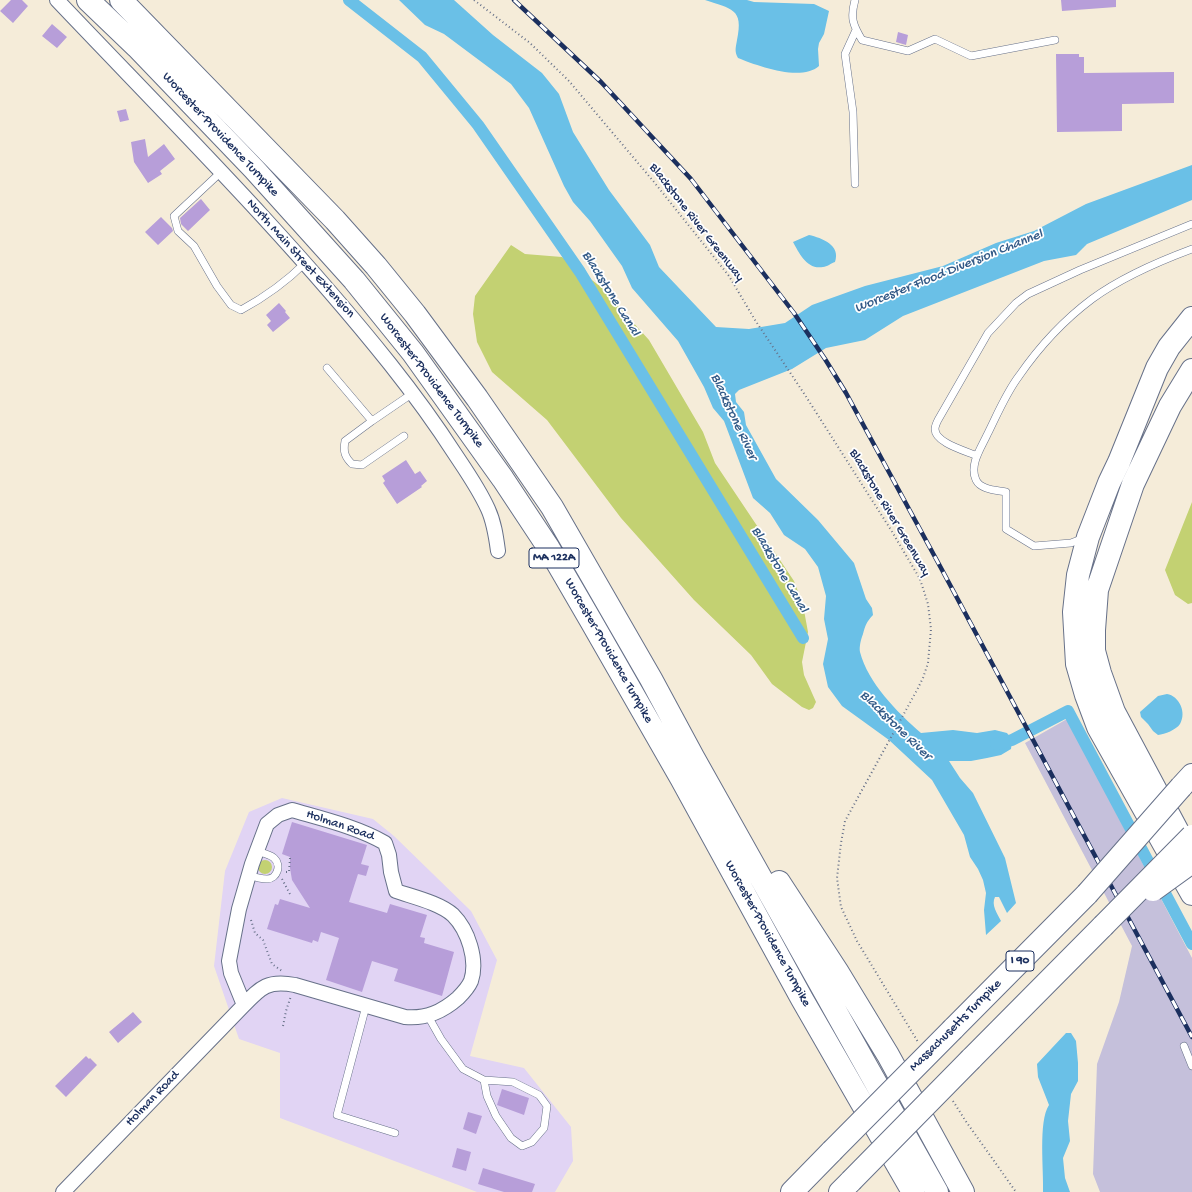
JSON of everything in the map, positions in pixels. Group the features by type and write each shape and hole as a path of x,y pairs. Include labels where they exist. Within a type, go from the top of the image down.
{"highway":[{"name":"Worcester-Providence Turnpike","path":"88,0 137,47 254,169 354,280 413,353 503,479 548,547 677,771 802,999 913,1192"},
{"name":"Worcester-Providence Turnpike","path":"126,4 335,220 376,266 415,314 477,398 552,507 651,679 696,764 937,1192"},
{"path":"1192,318 1169,347 1157,368 1109,483 1088,537 1078,574 1074,612 1076,653 1079,672 1098,727 1192,894"},
{"path":"1192,370 1170,406 1133,484 1097,590 1094,651 1114,712 1192,858"},
{"path":"651,679 688,726 784,891 836,971 888,1056 963,1192"},
{"name":"Massachusetts Turnpike","path":"792,1192 1088,894 1188,789"},
{"name":"I 90","path":"846,1186 1192,836"},
{"path":"1103,926 1192,862"}],"street":[{"name":"North Main Street Extension","path":"57,0 267,220 361,327 413,394 477,486 488,510 495,531 498,550"},
{"name":"Holman Road","path":"63,1192 244,1005 257,991 263,987 275,983 285,983 405,1017 417,1018 428,1016 446,1007 467,988 470,982 472,976 470,949 467,937 460,924 447,910 396,891 390,872 389,855 385,843 375,837 292,810 278,815 267,824 248,875 239,909 229,961 231,973 244,1005"}],"lane":[{"path":"855,0 853,24 862,40 908,51 934,39 971,56 1055,40"},
{"path":"855,184 853,112 845,54 856,30"},
{"path":"221,172 174,216 178,231 194,246 217,286 231,305 242,310 263,298 305,264"},
{"path":"977,456 943,442 938,437 935,429 938,420 988,333 1003,316 1028,294 1080,270 1192,224"},
{"path":"1088,537 1071,543 1034,546 1006,530 1006,492 983,487 976,481 974,472 977,456 997,414 1018,376 1054,333 1092,300 1123,279 1192,249"},
{"path":"327,368 372,421"},
{"path":"404,436 362,464 352,464 346,458 343,448 345,441 413,394"},
{"path":"248,875 268,879 274,876 278,871 278,864 274,858 256,851"},
{"path":"366,1006 337,1115 395,1133"},
{"path":"428,1016 441,1040 463,1069 484,1080 513,1082 539,1094 547,1106 544,1128 532,1142 522,1146 511,1138 496,1116 487,1096 484,1080"},
{"path":"1184,1046 1192,1066"}],"path":[{"name":"Blackstone River Greenway","path":"474,0 530,42 569,81 654,182 729,276 755,320 800,387 920,578 928,604 931,629 928,663 917,690 852,807 844,826 838,861 837,878 841,907 857,941 920,1045"},
{"path":"277,882 281,877 291,896"},
{"path":"251,918 251,924 256,933 263,940 272,964 282,972"},
{"path":"283,1026 291,995"},
{"path":"952,1099 1016,1192"}],"shaded area":[{"path":"1067,719 1192,958 1192,1192 1100,1192 1093,1174 1097,1064 1119,1002 1132,946 1025,743"},
{"path":"282,798 373,819 394,836 471,911 497,960 470,1056 524,1068 571,1127 573,1161 555,1192 477,1192 280,1118 280,1053 239,1039 214,966 225,871 249,812"}],"green space":[{"path":"511,245 525,254 562,257 601,287 649,340 703,432 715,463 794,581 803,605 808,632 802,662 804,675 816,702 813,708 809,710 802,707 772,684 751,655 694,600 621,518 547,420 492,372 477,342 473,314 475,296"},
{"path":"1192,502 1192,603 1188,604 1175,595 1165,570"},
{"path":"262,860 268,860 272,864 272,870 268,874 262,874 258,870 258,864"}],"water":[{"path":"399,0 454,0 493,35 542,73 559,94 573,132 609,190 650,245 659,267 716,327 749,329 785,323 812,305 865,286 943,266 996,243 1034,231 1086,204 1192,165 1192,200 1087,244 1076,255 1044,261 903,316 865,340 826,348 792,369 739,390 735,394 736,402 744,412 746,425 776,479 818,520 854,563 866,599 872,608 873,615 865,628 860,643 860,652 864,664 876,686 884,696 902,716 921,733 953,730 977,733 995,730 1007,733 1012,740 1011,749 1001,755 971,761 949,761 960,778 973,793 1005,858 1016,903 1007,913 999,897 995,897 994,906 1001,921 986,935 984,910 986,893 983,880 970,857 964,835 932,780 889,740 842,706 828,687 823,664 828,639 824,619 826,596 818,567 805,549 784,535 770,513 753,498 724,421 713,408 704,387 678,341 632,288 622,266 590,221 573,202 564,186 529,108 511,84 444,34 425,25"},
{"path":"705,0 747,0 754,2 814,4 829,11 824,34 819,43 819,66 811,71 791,73 757,65 738,58 736,47 739,22 737,16 728,8"},
{"path":"809,235 825,240 833,247 836,256 835,262 824,267 817,267 812,266 804,260 793,242"},
{"path":"1167,694 1171,695 1178,701 1181,705 1183,715 1180,724 1176,728 1167,733 1158,735 1141,717 1140,712 1158,696"},
{"path":"1066,1033 1071,1033 1076,1041 1078,1063 1078,1081 1071,1094 1068,1121 1070,1141 1063,1158 1065,1178 1070,1192 1043,1192 1042,1147 1044,1122 1049,1105 1038,1077 1037,1064"}],"building":[{"path":"11,0 22,0 28,6 13,23 0,11"},
{"path":"1061,0 1116,0 1116,7 1062,11"},
{"path":"52,24 67,37 57,48 42,36"},
{"path":"898,32 908,35 906,45 896,42"},
{"path":"1056,54 1079,54 1079,57 1084,57 1084,73 1174,72 1174,103 1122,104 1122,131 1057,132"},
{"path":"126,109 129,120 120,122 117,111"},
{"path":"145,139 148,157 164,144 175,159 160,171 162,174 148,183 134,162 131,142"},
{"path":"201,199 210,210 188,231 181,224 180,218"},
{"path":"161,217 173,231 158,245 145,232"},
{"path":"279,303 290,318 273,332 267,325 271,321 266,315"},
{"path":"406,460 415,474 420,471 427,481 421,486 422,487 397,504 383,483 385,481 382,476"},
{"path":"292,822 367,845 361,864 369,866 366,876 358,874 349,902 387,913 390,904 427,915 420,937 425,938 424,943 454,952 442,996 394,981 398,969 372,961 362,992 326,980 339,938 321,932 318,942 313,940 312,943 267,929 275,904 278,905 280,899 310,908 292,880 290,857 282,854"},
{"path":"133,1012 142,1022 118,1043 109,1032"},
{"path":"86,1056 97,1065 66,1097 55,1086"},
{"path":"502,1089 529,1098 524,1115 497,1105"},
{"path":"468,1112 482,1116 476,1134 463,1129"},
{"path":"457,1148 471,1152 466,1171 452,1167"},
{"path":"483,1168 535,1184 532,1192 504,1192 478,1184"}],"waterway":[{"name":"Blackstone Canal","path":"349,0 422,57 478,125 580,272 803,638"},
{"path":"996,744 1012,740 1068,711 1192,944"}],"railway":[{"path":"514,0 601,82 691,179 794,313 825,359 846,393 941,568 1192,1037"}],"water label":[{"name":"Worcester Flood Diversion Channel","path":"949,272"},
{"name":"Blackstone River","path":"733,417"},
{"name":"Blackstone River","path":"895,726"}]}
